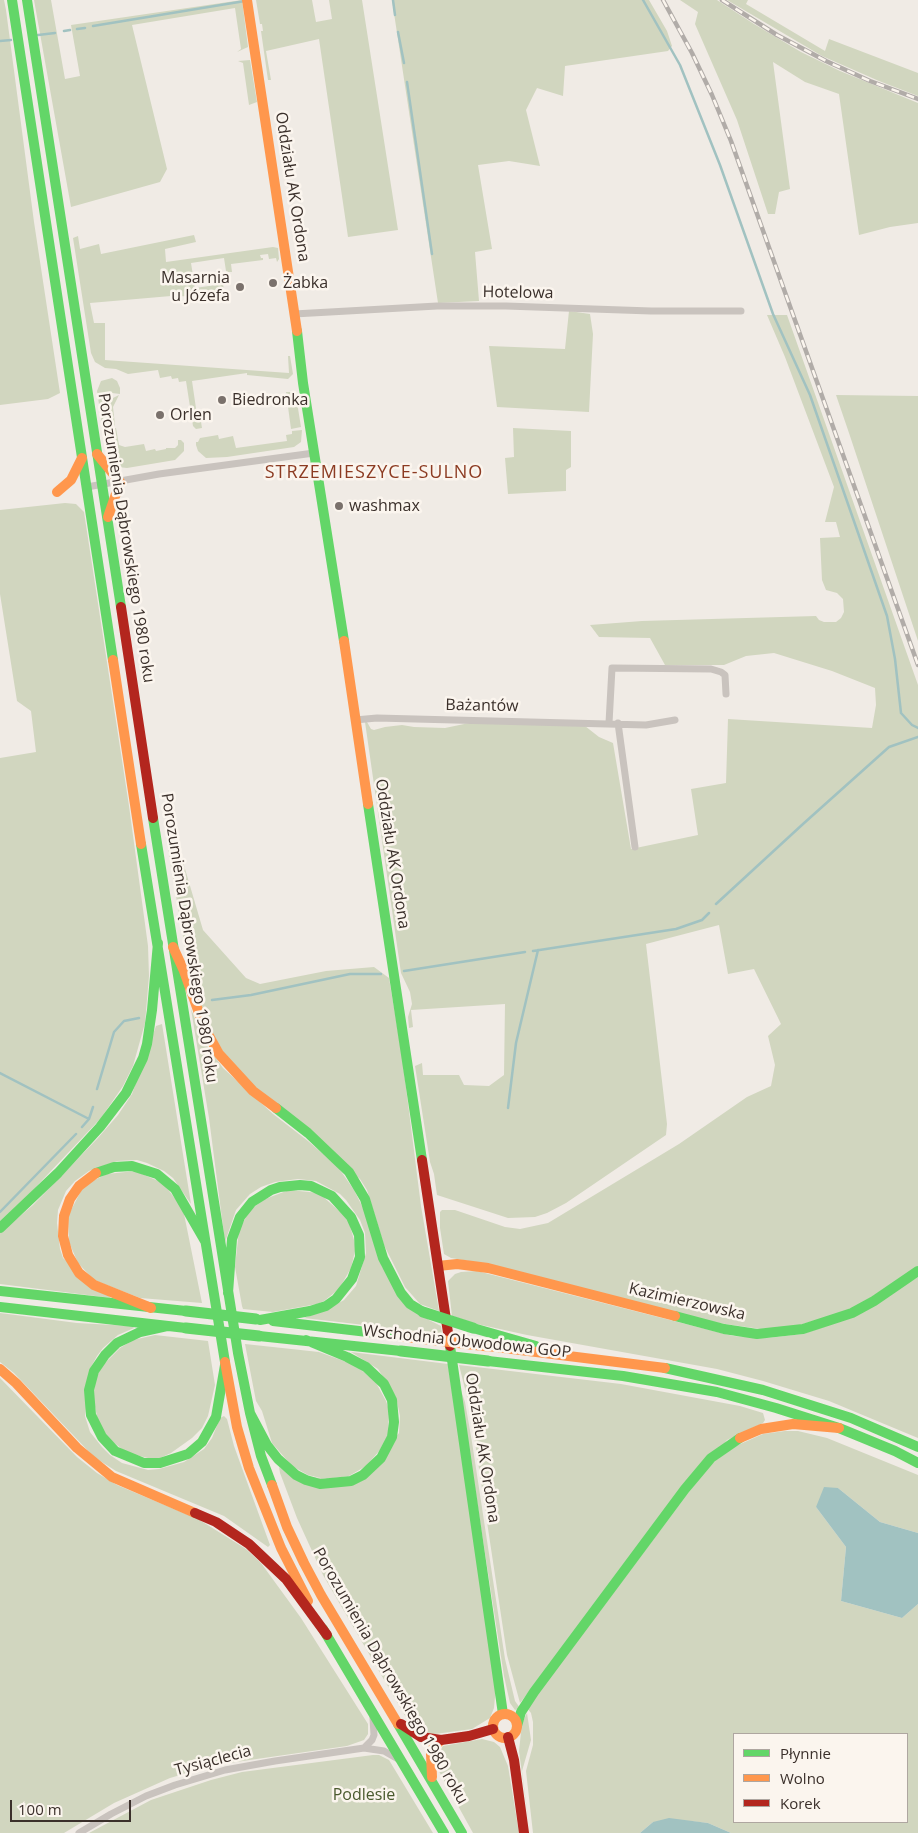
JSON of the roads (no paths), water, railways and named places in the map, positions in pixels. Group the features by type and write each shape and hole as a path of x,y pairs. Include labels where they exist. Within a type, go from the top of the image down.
{"main road":[{"name":"Porozumienia Dąbrowskiego 1980 roku","path":"12,0 205,1241 225,1365 238,1426 249,1468 289,1566 326,1635 444,1833"},
{"name":"Porozumienia Dąbrowskiego 1980 roku","path":"27,0 173,947 228,1294 250,1412 264,1463 292,1536 321,1595 462,1833"},
{"name":"Oddziału AK Ordona","path":"248,4 299,358 497,1659 503,1714"},
{"path":"97,454 120,482 107,522"},
{"path":"57,492 71,480 82,456"},
{"path":"0,1228 51,1180 100,1127 126,1093 143,1058 149,1032 158,943"},
{"path":"173,947 184,971 204,1027 215,1048 254,1091 308,1134 349,1172 366,1199 383,1258 401,1293 410,1304 424,1312 473,1328 526,1342 550,1352"},
{"path":"151,1308 94,1285 72,1263 63,1236 64,1216 70,1199 79,1186 92,1175 114,1167 132,1166 149,1171 162,1178 175,1189 205,1241"},
{"path":"228,1294 232,1239 240,1217 252,1202 271,1190 300,1185 311,1186 332,1196 352,1217 359,1235 360,1257 352,1279 336,1300 326,1306 310,1311 258,1319"},
{"name":"Kazimierzowska","path":"438,1266 457,1264 488,1268 724,1329 757,1334 793,1331 816,1326 844,1316 874,1301 918,1271"},
{"name":"Wschodnia Obwodowa GOP","path":"0,1291 550,1352 680,1370 763,1390 851,1418 918,1447"},
{"name":"Wschodnia Obwodowa GOP","path":"0,1307 544,1366 674,1383 767,1405 838,1428 895,1451 918,1463"},
{"path":"167,1326 140,1332 117,1343 105,1355 94,1371 89,1390 91,1415 95,1427 115,1451 144,1463 160,1463 188,1454 202,1442 216,1416 225,1365"},
{"path":"250,1412 278,1459 296,1475 306,1480 320,1484 351,1481 368,1471 381,1458 392,1437 394,1422 392,1400 384,1384 366,1367 306,1340"},
{"path":"0,1369 16,1383 77,1448 112,1477 216,1522 249,1544 286,1579 326,1635"},
{"path":"493,1729 500,1736 508,1737 514,1733 522,1712 534,1692 685,1489 711,1458 732,1442 760,1429 793,1424 838,1428"},
{"path":"493,1729 495,1718 503,1714 513,1717 516,1726"},
{"path":"396,1720 421,1737 441,1740 469,1736 493,1729"},
{"path":"508,1737 514,1760 524,1833"},
{"path":"432,1780 431,1754 441,1740"}],"street":[{"name":"Hotelowa","path":"294,314 437,306 741,311"},
{"path":"87,488 172,472 314,453"},
{"path":"609,723 612,668 711,669 722,672 725,675 726,694"},
{"name":"Bażantów","path":"355,720 377,718 646,725 675,720"},
{"path":"618,723 635,847"},
{"path":"364,1748 374,1735 372,1712"},
{"name":"Tysiąclecia","path":"79,1833 138,1800 175,1785 256,1764 364,1748 384,1751 402,1762"}],"water":[{"path":"824,1487 838,1488 880,1522 918,1533 918,1604 902,1618 841,1601 846,1547 816,1507"},
{"path":"669,1818 708,1823 731,1833 640,1833 653,1822"}],"waterway":[{"path":"393,0 395,15"},
{"path":"643,0 680,65 720,165 773,314 810,395 887,616 895,659 901,713 912,725 918,728"},
{"path":"93,26 245,1"},
{"path":"77,29 85,28"},
{"path":"64,31 70,30"},
{"path":"398,32 404,63"},
{"path":"38,35 55,33"},
{"path":"0,41 11,40"},
{"path":"407,82 432,254"},
{"path":"716,904 889,747 918,737"},
{"path":"533,951 676,929 702,920 709,913"},
{"path":"508,1108 516,1043 538,950"},
{"path":"404,971 525,952"},
{"path":"212,1000 251,995 350,974 381,974"},
{"path":"97,1089 114,1032 124,1021 139,1018"},
{"path":"0,1073 89,1119 93,1107"},
{"path":"82,1127 89,1119"},
{"path":"0,1212 76,1134"}],"railway":[{"path":"663,0 692,53 731,141 918,665"},
{"path":"722,0 777,35 826,61 870,81 918,99"}],"place":[{"name":"Żabka","path":"273,283"},
{"name":"Masarnia u Józefa","path":"240,287"},
{"name":"Biedronka","path":"222,400"},
{"name":"Orlen","path":"160,415"},
{"name":"washmax","path":"339,506"}],"district":[{"name":"STRZEMIESZYCE-SULNO","path":"374,473"}],"park label":[{"name":"Podlesie","path":"364,1795"}]}
